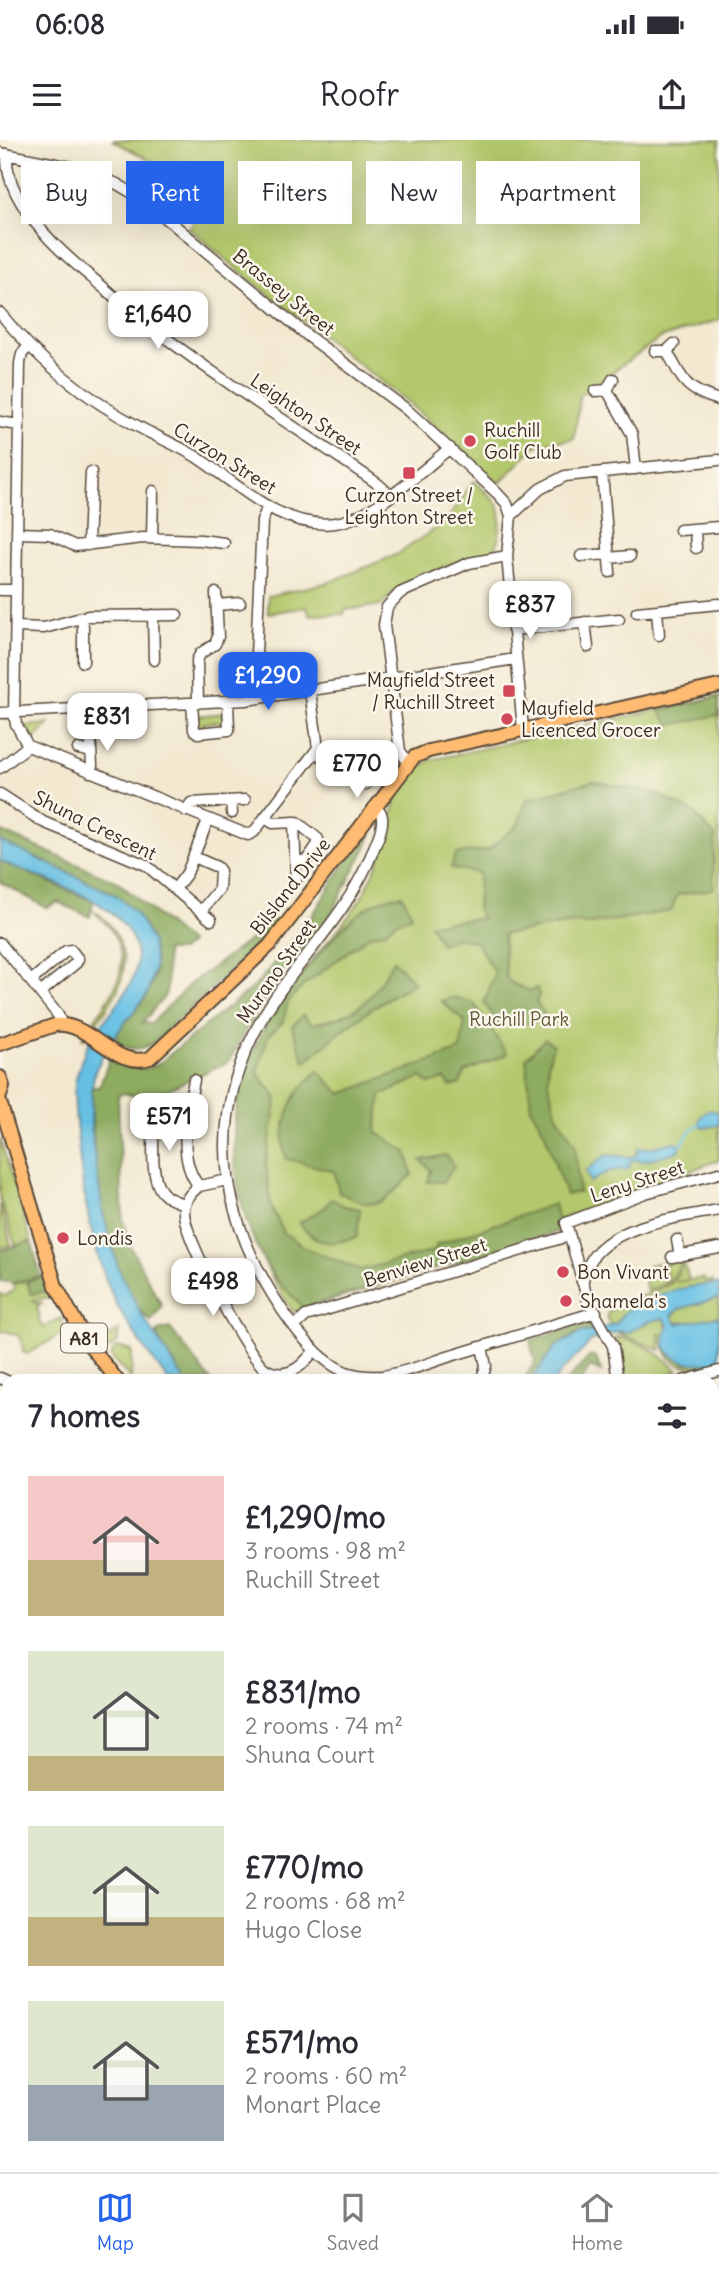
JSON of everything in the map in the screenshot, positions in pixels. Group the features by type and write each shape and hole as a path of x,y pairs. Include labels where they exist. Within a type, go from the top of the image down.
{"main road":[{"name":"Bilsland Drive","path":"62,1025 80,1029 130,1059 141,1060 154,1056 270,945 416,755 719,686"},
{"path":"0,1044 62,1025"},
{"path":"0,1051 15,1044 20,1038"},
{"path":"0,1077 3,1086 0,1096"},
{"name":"A81","path":"0,1101 56,1286 85,1340 112,1374"}],"street":[{"name":"Brassey Street","path":"4,153 59,163 85,171 117,184 144,200 308,336 406,409 501,498 511,516"},
{"name":"Leighton Street","path":"4,153 8,172 21,201 46,235 72,261 168,340 379,484 390,495"},
{"name":"Curzon Street","path":"0,313 29,346 89,396 139,428 194,455 268,506 300,521 332,523 361,515 450,448"},
{"path":"29,346 21,359 14,713 16,724 28,746 246,835 252,833 262,821 315,752 318,743 310,691"},
{"path":"655,351 670,347 679,374 690,388 698,394 719,400"},
{"path":"607,390 613,379"},
{"path":"595,391 607,390"},
{"path":"607,390 632,434 636,469"},
{"path":"0,422 19,425"},
{"path":"523,729 507,556 511,516 540,489 570,475 719,460"},
{"path":"88,545 91,472"},
{"path":"603,472 610,572"},
{"path":"152,491 152,538"},
{"path":"254,699 262,522 268,506"},
{"path":"680,530 719,527"},
{"path":"695,529 696,548"},
{"path":"17,533 50,534 72,546 152,538 224,543"},
{"path":"408,762 400,751 385,611 400,593 469,563 507,556"},
{"path":"581,556 630,556"},
{"path":"0,590 16,590"},
{"path":"216,593 218,639 213,646 201,653 196,663 194,730 198,733 229,730 228,701"},
{"path":"217,605 240,603"},
{"path":"637,612 719,604"},
{"path":"657,611 659,635"},
{"path":"153,615 154,660"},
{"path":"16,627 44,628 81,617 177,615"},
{"path":"513,630 585,622 606,615 619,619"},
{"path":"81,617 83,662"},
{"path":"585,622 588,647"},
{"path":"0,713 254,699 516,659"},
{"path":"90,728 90,772"},
{"path":"0,768 28,746"},
{"path":"78,749 91,752"},
{"path":"315,752 358,785 365,785 371,776 369,758"},
{"path":"338,769 348,762 387,755"},
{"name":"Shuna Crescent","path":"0,794 43,822 146,865 211,920"},
{"path":"186,811 191,803 245,800"},
{"path":"231,801 232,813"},
{"name":"Murano Street","path":"355,1374 344,1371 315,1350 295,1326 255,1264 228,1180 226,1126 231,1092 244,1052 266,1010 340,912 372,854 382,822 381,813 374,807"},
{"path":"175,889 186,875 208,820"},
{"path":"262,821 294,822 317,837 319,841 307,860 296,862"},
{"path":"294,822 296,881"},
{"path":"194,857 217,867 220,872 219,889 201,911"},
{"path":"0,943 61,1018 62,1025"},
{"path":"30,981 66,951 71,950 78,959 76,963 40,993"},
{"path":"194,1080 187,1095 189,1173 199,1186"},
{"path":"153,1103 158,1183 164,1195 184,1204"},
{"name":"Leny Street","path":"568,1236 566,1223 645,1193 719,1173"},
{"path":"228,1180 199,1186 192,1191 184,1204 184,1217 241,1337 264,1368 278,1374"},
{"path":"582,1282 594,1256 611,1241 659,1221 719,1210"},
{"path":"568,1236 588,1301 610,1338 617,1359 618,1374"},
{"name":"Benview Street","path":"295,1326 306,1316 568,1236"},
{"path":"677,1240 676,1256 719,1248"},
{"name":"Murano Street","path":"392,1374 596,1312"},
{"path":"482,1347 486,1366 483,1374"},
{"path":"290,1374 315,1350"}],"green space":[{"path":"112,140 719,140 719,320 660,338 580,395 574,439 536,445 500,483 406,401 248,278 189,228 192,224 224,224 224,161 152,161"},
{"path":"474,481 494,500 500,510 499,536 493,551 423,576 399,589 382,605 345,610 344,614 309,615 307,607 268,613 268,596 330,582 398,554 446,521"},
{"name":"Ruchill Park","path":"719,696 719,1160 560,1219 563,1230 293,1312 268,1270 250,1229 239,1189 234,1149 237,1109 247,1069 265,1028 290,987 344,922 367,888 383,849 397,795 415,771 431,760"},
{"path":"719,697 719,715 670,725 659,710"},
{"path":"223,713 225,723 222,728 219,722 204,723 204,729 198,724 197,716"},
{"path":"49,724 33,741 23,726"},
{"path":"593,781 655,793 693,812 715,836 713,889 677,895 671,911 503,934 506,977 511,983 530,991 537,988 539,996 536,1002 546,1016 530,1023 510,1022 500,1025 484,1003 495,973 476,942 457,937 441,944 430,924 482,918 477,910 479,873 451,868 456,854 488,850 517,826 527,799"},
{"path":"366,828 372,831 368,843 329,918 277,976 228,1062 147,1099 123,1093 118,1096 123,1220 131,1248 162,1306 151,1321 135,1303 121,1277 111,1246 97,1177 92,1087 99,1087 110,1058 133,1068 145,1069 157,1065 258,983 311,918"},
{"path":"0,831 118,882 190,943 181,951 166,951 167,988 164,997 142,1023 151,1024 190,984 255,936 267,916 276,922 255,947 154,1042 141,1048 123,1046 118,1044 117,1032 147,994 153,980 154,952 144,927 116,895 0,841"},
{"path":"0,861 93,901 90,917 58,902 47,908 0,882"},
{"path":"402,895 412,915 396,922 384,932 370,935 303,986 288,1002 283,1022 268,1036 257,1072 277,1098 266,1162 271,1207 284,1233 307,1249 361,1270 437,1250 436,1245 554,1204 560,1231 303,1308 268,1268 245,1214 234,1156 238,1097 246,1069 263,1030 301,975 336,935 365,909 377,902"},
{"path":"93,910 106,921 115,934 124,958 124,971 115,995 84,1039 82,1038 115,987 121,960 119,945 111,930"},
{"path":"393,960 414,983 357,1019 305,1062 292,1027 303,1015 311,1024 352,1011 370,996"},
{"path":"454,997 474,1003 507,1054 465,1072 459,1085 450,1086 445,1079 429,1084 421,1077 381,1095 376,1132 407,1152 412,1175 386,1198 371,1204 363,1203 339,1192 334,1171 287,1159 283,1136 289,1110 303,1085 318,1071 341,1094 460,1050 465,1022 441,1001"},
{"path":"545,1039 553,1045 548,1065 548,1083 557,1115 575,1145 579,1192 566,1195 544,1131 531,1108 526,1058"},
{"path":"0,1138 31,1241 16,1246 0,1199"},
{"path":"446,1155 454,1166 443,1182 428,1182 431,1170 421,1160"},
{"path":"332,1199 344,1206 360,1209 357,1237 339,1242 325,1242 312,1236 299,1223 324,1208"},
{"path":"0,1204 11,1245 0,1248"},
{"path":"31,1241 41,1276 14,1283 0,1281 0,1251"},
{"path":"683,1260 670,1282 647,1291 642,1272 649,1265 660,1263 665,1282 669,1281 664,1264"},
{"path":"684,1263 689,1280 676,1282 704,1278 705,1282 713,1281 713,1285 674,1291 645,1300 611,1326 607,1318 608,1311 672,1283"},
{"path":"42,1277 48,1291 31,1294 27,1281"},
{"path":"27,1281 31,1294 48,1291 50,1297 33,1300 34,1303 42,1304 37,1305 44,1328 60,1318 66,1328 65,1332 27,1354 22,1352 19,1336 6,1331 0,1332 0,1294 6,1296 15,1289 12,1285"},
{"path":"719,1298 719,1316 675,1323 672,1315 679,1309"},
{"path":"665,1318 673,1356 686,1363 719,1362 719,1365 689,1367 673,1361 663,1346 661,1334 660,1350 615,1332 627,1333 648,1322"},
{"path":"587,1323 595,1331 578,1333 555,1347 535,1374 527,1374 535,1362 530,1340"},
{"path":"170,1328 206,1374 181,1374 157,1337 158,1331"},
{"path":"119,1331 117,1343 105,1348 99,1340"},
{"path":"615,1337 650,1349 678,1371 671,1374 625,1374 624,1361"},
{"path":"118,1347 132,1351 131,1374 126,1374 111,1357"},
{"path":"590,1356 596,1357 601,1372 590,1367 586,1374 573,1374"}],"water":[{"path":"0,841 116,895 136,913 152,942 155,965 148,993 108,1045 95,1071 91,1131 103,1213 118,1267 140,1312 180,1374 163,1374 115,1301 100,1263 80,1162 74,1090 76,1079 86,1048 121,1000 135,974 135,946 127,929 97,903 57,883 0,861"},
{"path":"709,1110 719,1112 719,1125 704,1128 699,1124 701,1116"},
{"path":"675,1142 681,1145 679,1151 645,1161 631,1160 629,1169 609,1171 590,1182 586,1171 606,1155 629,1157 637,1155 638,1148"},
{"path":"719,1284 719,1298 679,1309 672,1316 677,1324 719,1316 719,1362 698,1364 671,1355 666,1348 668,1326 664,1318 648,1322 627,1333 620,1331 590,1341 560,1374 535,1374 555,1347 582,1332 595,1331 617,1323 623,1314 647,1299 694,1287"}],"waterway":[{"path":"681,1145 691,1130 699,1124"}],"place":[{"name":"Ruchill Golf Club","path":"470,441"},
{"name":"Curzon Street / Leighton Street","path":"409,473"},
{"name":"Mayfield Street / Ruchill Street","path":"509,691"},
{"name":"Mayfield Licenced Grocer","path":"507,719"},
{"name":"Londis","path":"63,1238"},
{"name":"Bon Vivant","path":"563,1272"},
{"name":"Shamela's","path":"566,1301"}]}
